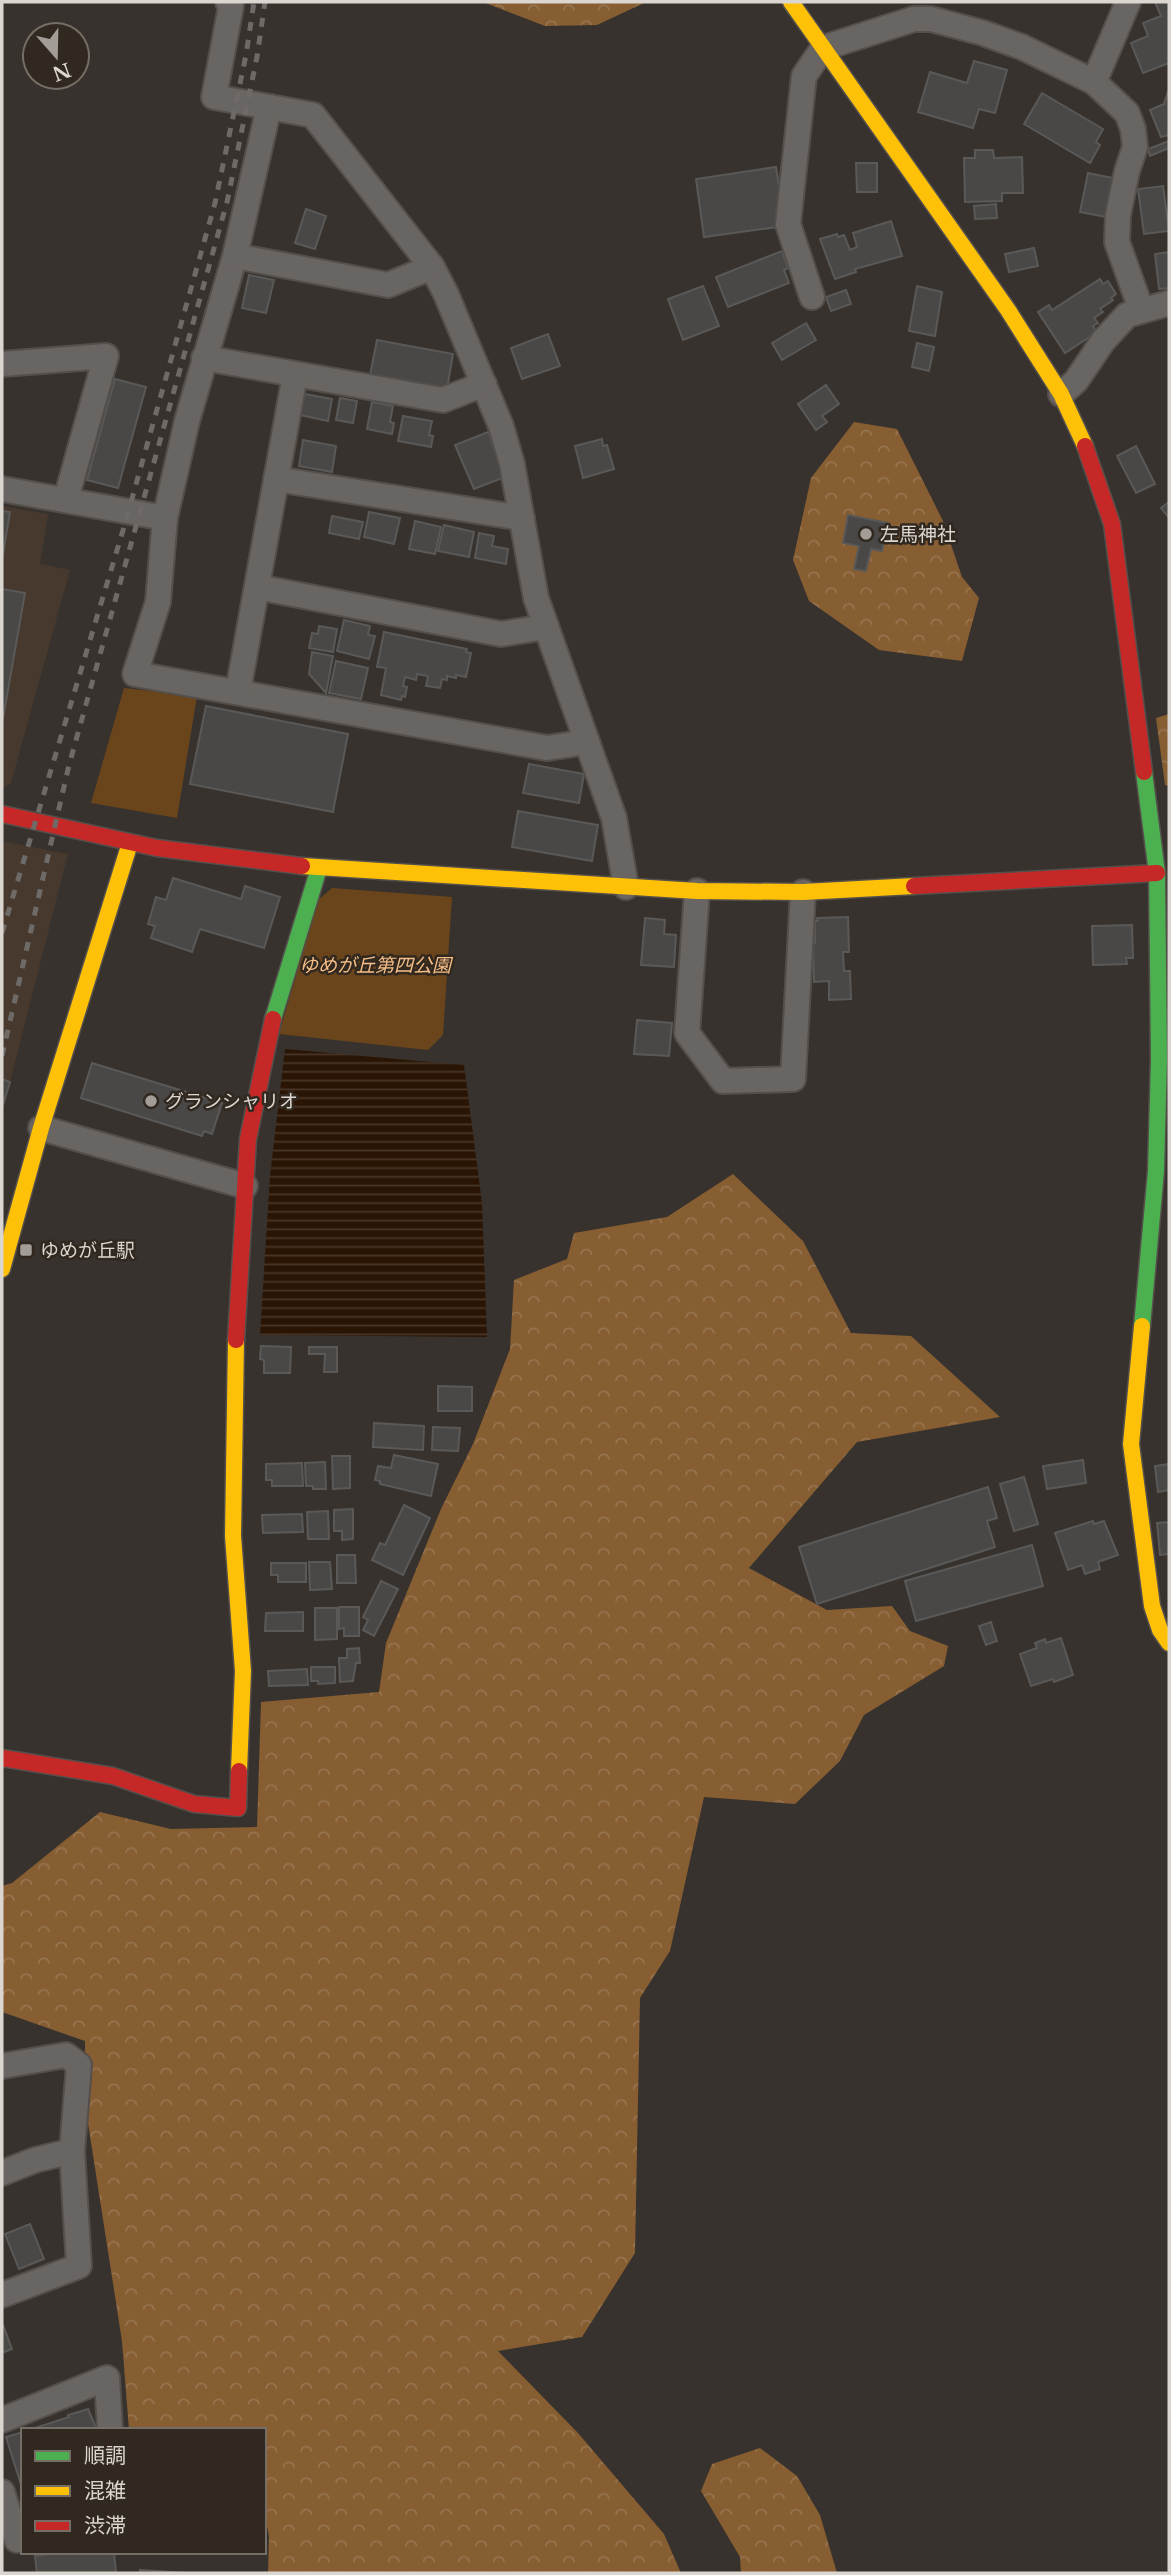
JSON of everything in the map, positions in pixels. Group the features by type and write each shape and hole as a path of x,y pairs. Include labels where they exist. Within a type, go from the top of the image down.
{"street":[{"path":"228,2 231,6 214,97 313,115 432,267 501,426 512,464 536,598 614,818 626,887"},
{"path":"790,2 1008,310 1061,394 1093,461 1112,524 1157,873 1159,1059 1156,1171 1131,1444 1152,1606 1160,1630 1169,1643"},
{"path":"1094,82 1128,2"},
{"path":"812,297 788,224 804,76 824,48 914,19 931,19 1022,47 1094,82 1127,113 1133,129 1135,147 1118,215 1117,243 1141,309"},
{"path":"270,107 235,256 204,358 165,518 158,602 135,674 547,748 587,742"},
{"path":"235,256 388,285 432,267"},
{"path":"1061,394 1076,381 1103,341 1127,314 1169,303"},
{"path":"2,363 106,356 66,499"},
{"path":"204,358 443,400 484,384"},
{"path":"238,691 295,375"},
{"path":"276,479 522,518"},
{"path":"2,489 165,518"},
{"path":"257,587 501,634 546,628"},
{"path":"2,814 131,843 319,868 697,891 803,892 1157,873"},
{"path":"2,1269 41,1128 131,843"},
{"path":"2,1759 113,1776 194,1804 238,1808 243,1671 233,1536 234,1392 248,1139 269,1031 319,868"},
{"path":"697,891 687,1033 723,1081 793,1079 803,892"},
{"path":"41,1128 245,1186"},
{"path":"2,2066 66,2054 79,2065 72,2151 79,2266 2,2295"},
{"path":"2,2174 35,2160 72,2151"},
{"path":"2,2420 107,2378 110,2428"},
{"path":"2,2492 14,2540"}],"shaded area":[{"path":"2,506 48,514 40,564 70,570 11,783 4,787 2,787"},
{"path":"2,841 68,854 10,1082 2,1079"},
{"path":"285,1049 464,1065 482,1203 487,1337 260,1335 270,1176"}],"green space":[{"path":"483,2 646,2 597,25 545,26"},
{"path":"854,422 897,429 943,521 962,577 979,598 962,661 879,650 809,601 793,560 811,478"},
{"path":"124,688 197,696 177,818 91,803"},
{"path":"1169,714 1169,786 1165,785 1156,718"},
{"name":"ゆめが丘第四公園","path":"332,888 452,897 443,1035 428,1050 279,1034 318,900"},
{"path":"733,1174 803,1241 851,1333 911,1336 1000,1417 857,1442 749,1568 827,1610 892,1606 910,1631 948,1646 944,1666 864,1715 840,1761 795,1804 704,1797 670,1951 640,1998 635,2253 582,2337 498,2351 578,2433 664,2534 681,2573 268,2573 266,2428 129,2428 122,2341 85,2104 85,2041 2,2012 2,1886 12,1883 100,1812 171,1829 257,1827 261,1702 379,1692 386,1643 441,1509 473,1444 510,1349 514,1280 567,1259 574,1233 667,1217"},
{"path":"760,2448 797,2476 820,2515 837,2573 741,2573 740,2557 701,2491 712,2464"}],"building":[{"path":"1155,2 1169,2 1169,63 1143,73 1131,43 1148,36 1143,23 1161,16"},
{"path":"974,61 1007,70 995,113 979,109 973,128 918,112 930,72 967,83"},
{"path":"1169,89 1169,135 1161,137 1150,110 1164,104"},
{"path":"1042,93 1103,129 1096,142 1100,145 1090,163 1024,124"},
{"path":"1169,141 1169,148 1150,156 1148,149"},
{"path":"975,150 993,150 994,158 1022,157 1023,193 1002,193 1002,201 965,202 964,158 975,158"},
{"path":"856,163 877,163 877,192 857,192"},
{"path":"776,167 785,226 704,237 696,179"},
{"path":"1088,173 1113,178 1106,217 1080,212"},
{"path":"1163,186 1169,231 1144,234 1138,189"},
{"path":"996,204 997,218 975,219 974,206"},
{"path":"306,209 326,216 315,249 295,243"},
{"path":"891,221 902,256 855,269 856,272 835,279 820,239 837,234 838,237 844,235 850,250 857,247 853,233"},
{"path":"1034,248 1038,266 1009,272 1005,254"},
{"path":"782,251 788,268 784,270 789,283 728,307 716,277"},
{"path":"1169,252 1169,288 1159,289 1155,254"},
{"path":"249,275 274,280 266,313 242,308"},
{"path":"1100,279 1103,284 1108,281 1116,294 1111,298 1113,300 1100,309 1103,312 1094,318 1098,323 1093,326 1097,332 1065,353 1038,312 1049,305 1052,310"},
{"path":"703,286 719,326 683,340 668,299"},
{"path":"917,286 942,292 935,336 909,331"},
{"path":"846,290 851,304 831,311 826,297"},
{"path":"806,323 816,340 782,360 772,343"},
{"path":"548,334 560,366 522,379 511,348"},
{"path":"377,340 453,354 447,389 370,375"},
{"path":"917,343 934,347 929,371 912,367"},
{"path":"115,379 146,387 118,488 87,480"},
{"path":"826,385 839,404 822,416 827,422 816,430 798,404"},
{"path":"305,394 332,399 328,421 300,415"},
{"path":"340,398 357,401 353,423 336,420"},
{"path":"372,402 393,406 390,422 394,423 392,434 367,429"},
{"path":"403,416 432,421 429,435 433,436 431,447 398,441"},
{"path":"488,432 505,477 474,489 455,445"},
{"path":"602,439 603,446 607,445 614,469 583,478 575,446"},
{"path":"303,440 336,446 332,472 299,466"},
{"path":"1136,446 1155,484 1136,493 1117,456"},
{"path":"1169,502 1169,518 1161,508"},
{"path":"2,511 10,512 2,560"},
{"path":"369,512 400,518 394,544 364,537"},
{"path":"848,515 888,523 882,551 871,549 866,571 854,569 859,546 843,543"},
{"path":"332,516 363,522 359,539 329,533"},
{"path":"415,521 441,527 435,554 409,549"},
{"path":"444,525 474,532 469,557 438,551"},
{"path":"479,533 494,536 492,546 508,549 506,564 475,558"},
{"path":"2,589 25,593 2,724"},
{"path":"344,620 370,626 368,635 375,636 369,659 337,651"},
{"path":"319,626 337,629 333,652 309,648 312,633 318,634"},
{"path":"384,632 467,649 466,652 471,653 466,677 447,676 447,680 442,679 440,688 426,686 428,676 417,674 416,680 405,677 403,686 407,687 405,697 402,696 401,700 381,695 386,668 377,667"},
{"path":"312,652 333,656 326,693 309,674"},
{"path":"336,661 368,668 361,699 329,693"},
{"path":"206,706 348,734 333,812 190,784"},
{"path":"529,764 584,774 579,803 523,793"},
{"path":"518,811 598,825 592,861 512,847"},
{"path":"173,878 241,899 245,886 280,897 264,948 200,929 192,952 151,938 155,926 148,924 156,897 166,900"},
{"path":"848,917 849,952 843,952 844,971 850,971 851,999 829,1000 829,981 814,982 815,921 818,921 817,918"},
{"path":"645,918 665,920 664,934 676,935 674,967 641,965"},
{"path":"1132,925 1133,958 1126,958 1127,964 1093,965 1092,926"},
{"path":"637,1020 672,1023 669,1056 634,1054"},
{"name":"グランシャリオ","path":"92,1063 222,1103 212,1134 204,1131 202,1136 81,1098"},
{"path":"2,1079 10,1082 2,1108"},
{"path":"261,1346 291,1347 290,1373 264,1373 264,1360 260,1359"},
{"path":"309,1347 337,1347 337,1372 324,1372 325,1354 309,1354"},
{"path":"438,1386 472,1387 472,1411 438,1411"},
{"path":"374,1423 424,1426 423,1450 373,1447"},
{"path":"433,1427 460,1428 458,1451 432,1450"},
{"path":"394,1455 438,1464 431,1496 380,1484 380,1481 375,1480 378,1466 391,1468"},
{"path":"332,1456 350,1456 350,1488 333,1489"},
{"path":"1083,1460 1086,1483 1047,1489 1043,1466"},
{"path":"325,1462 326,1489 306,1486 305,1463"},
{"path":"302,1463 303,1486 272,1486 272,1480 266,1480 266,1464"},
{"path":"1169,1464 1169,1490 1158,1492 1155,1466"},
{"path":"1024,1477 1038,1524 1014,1531 1000,1484"},
{"path":"988,1487 997,1518 987,1521 995,1547 817,1604 799,1547"},
{"path":"404,1505 430,1518 403,1575 372,1560 380,1543 385,1545"},
{"path":"353,1509 353,1539 342,1540 342,1531 334,1531 334,1510"},
{"path":"328,1511 329,1539 308,1539 307,1512"},
{"path":"302,1514 303,1532 263,1533 262,1515"},
{"path":"1093,1521 1094,1524 1104,1521 1118,1555 1098,1562 1100,1569 1085,1574 1082,1565 1068,1570 1055,1533"},
{"path":"1169,1522 1169,1554 1160,1555 1157,1523"},
{"path":"1032,1545 1043,1586 916,1621 905,1581"},
{"path":"337,1555 355,1555 356,1583 337,1583"},
{"path":"309,1562 330,1562 332,1589 310,1590"},
{"path":"271,1563 306,1563 306,1582 278,1582 278,1575 271,1575"},
{"path":"381,1581 398,1589 374,1636 363,1630 368,1620 363,1617"},
{"path":"339,1607 359,1607 359,1636 344,1636 344,1628 339,1629"},
{"path":"315,1608 337,1608 337,1639 315,1640"},
{"path":"303,1612 303,1631 265,1631 266,1613"},
{"path":"991,1622 997,1641 986,1645 979,1626"},
{"path":"1061,1638 1073,1675 1031,1686 1020,1654 1037,1648 1035,1643 1045,1639 1046,1643"},
{"path":"359,1648 360,1663 356,1663 353,1681 340,1682 339,1658 347,1658 347,1649"},
{"path":"311,1667 335,1667 335,1683 318,1684 318,1681 311,1681"},
{"path":"307,1669 308,1685 269,1686 268,1671"},
{"path":"30,2224 44,2259 19,2269 5,2234"},
{"path":"2,2326 12,2349 2,2353"},
{"path":"88,2409 96,2428 35,2428 69,2417 68,2415"},
{"path":"21,2433 21,2485 6,2437"},
{"path":"114,2554 116,2573 37,2573 35,2556"},
{"path":"140,2570 188,2573 140,2573"}],"railway":[{"path":"2,933 124,527 215,203 246,55 254,2"},
{"path":"2,1056 69,765 227,202 257,57 265,2"}],"traffic: fast":[{"path":"1142,1326 1156,1171 1159,1059 1157,873 1144,772"},
{"path":"273,1019 319,868"}],"traffic: slow":[{"path":"791,2 1008,310 1061,394 1085,446"},
{"path":"2,1269 41,1128 130,843"},
{"path":"302,866 697,891 803,892 914,886"},
{"path":"1142,1326 1131,1444 1152,1606 1160,1630 1169,1643"},
{"path":"236,1340 233,1536 243,1671 239,1771"}],"traffic: jam":[{"path":"1085,446 1112,524 1144,772"},
{"path":"2,814 157,848 302,866"},
{"path":"914,886 1157,873"},
{"path":"236,1340 248,1139 273,1019"},
{"path":"2,1758 113,1776 194,1804 238,1808 239,1771"}],"place":[{"name":"左馬神社","path":"866,534"},
{"name":"グランシャリオ","path":"151,1101"},
{"name":"ゆめが丘駅","path":"26,1250"}]}
